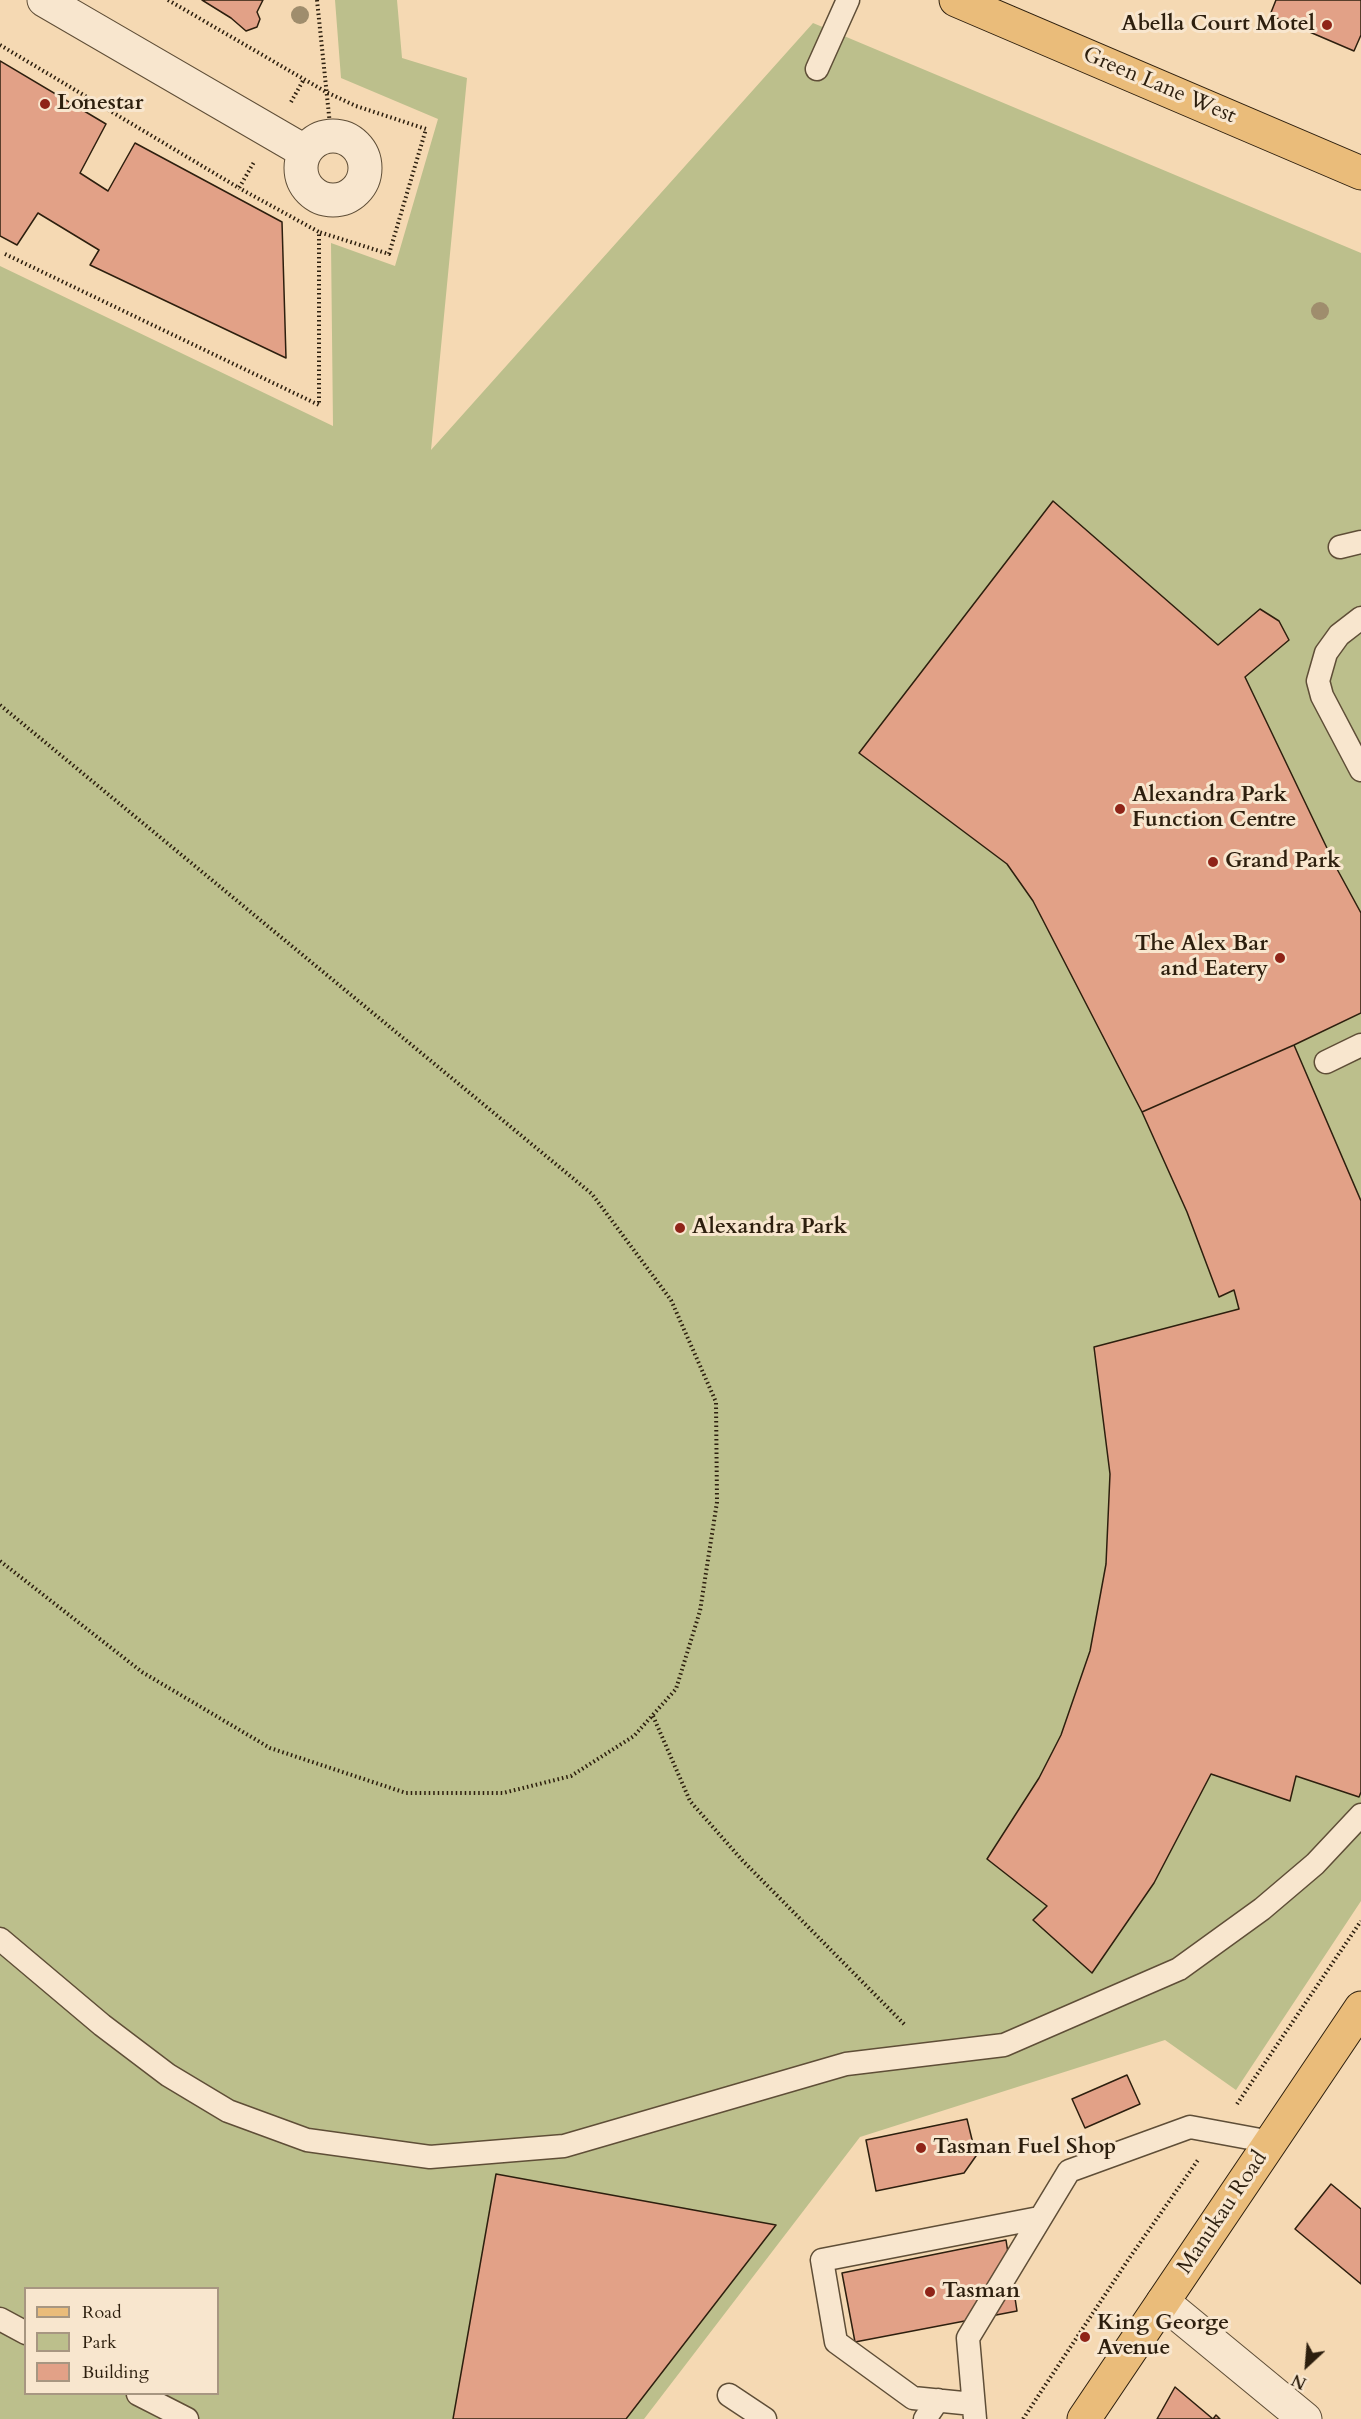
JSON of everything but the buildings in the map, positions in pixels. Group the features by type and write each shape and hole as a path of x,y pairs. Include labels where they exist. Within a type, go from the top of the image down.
{"main road":[{"name":"Green Lane West","path":"956,0 1361,173"},
{"name":"Manukau Road","path":"1084,2419 1361,2008"}],"street":[{"path":"44,0 272,133 317,143"},
{"path":"1163,2302 1305,2419"}],"lane":[{"path":"817,69 848,0"},
{"path":"1361,618 1339,635 1326,653 1318,681 1322,696 1361,770"},
{"path":"1326,1062 1361,1045"},
{"path":"0,1939 102,2025 168,2075 228,2112 307,2140 429,2157 564,2146 846,2064 1004,2045 1179,1969 1262,1909 1315,1864 1361,1815"},
{"path":"1039,2218 822,2260 836,2342 913,2398 938,2400 974,2411 968,2338 1069,2171 1191,2127 1270,2142"},
{"path":"0,2319 24,2332"},
{"path":"140,2395 188,2419"},
{"path":"729,2395 765,2419"},
{"path":"925,2419 938,2400"}],"path":[{"path":"0,45 239,188 320,232 389,254 426,129 326,92 168,0"},
{"path":"317,0 326,92 317,143"},
{"path":"239,188 304,79"},
{"path":"5,255 319,405 320,232"},
{"path":"0,705 592,1194 671,1300 716,1402 717,1502 700,1611 676,1689 634,1736 571,1776 503,1793 406,1793 270,1748 142,1671 0,1561"},
{"path":"652,1715 690,1801 766,1885 933,2053"},
{"path":"1023,2419 1128,2260 1361,1921"}],"green space":[{"name":"Alexandra Park","path":"335,0 397,0 402,58 467,78 431,450 813,23 1361,253 1361,1901 1236,2090 1165,2040 860,2137 644,2419 0,2419 0,266 333,426 331,243 395,266 438,119 341,78"}],"place":[{"name":"Abella Court Motel","path":"1327,25"},
{"name":"Lonestar","path":"45,104"},
{"name":"Alexandra Park Function Centre","path":"1120,809"},
{"name":"Grand Park","path":"1213,862"},
{"name":"The Alex Bar and Eatery","path":"1280,958"},
{"name":"Alexandra Park","path":"680,1228"},
{"name":"Tasman Fuel Shop","path":"921,2148"},
{"name":"Tasman","path":"930,2292"},
{"name":"King George Avenue","path":"1085,2337"}]}
